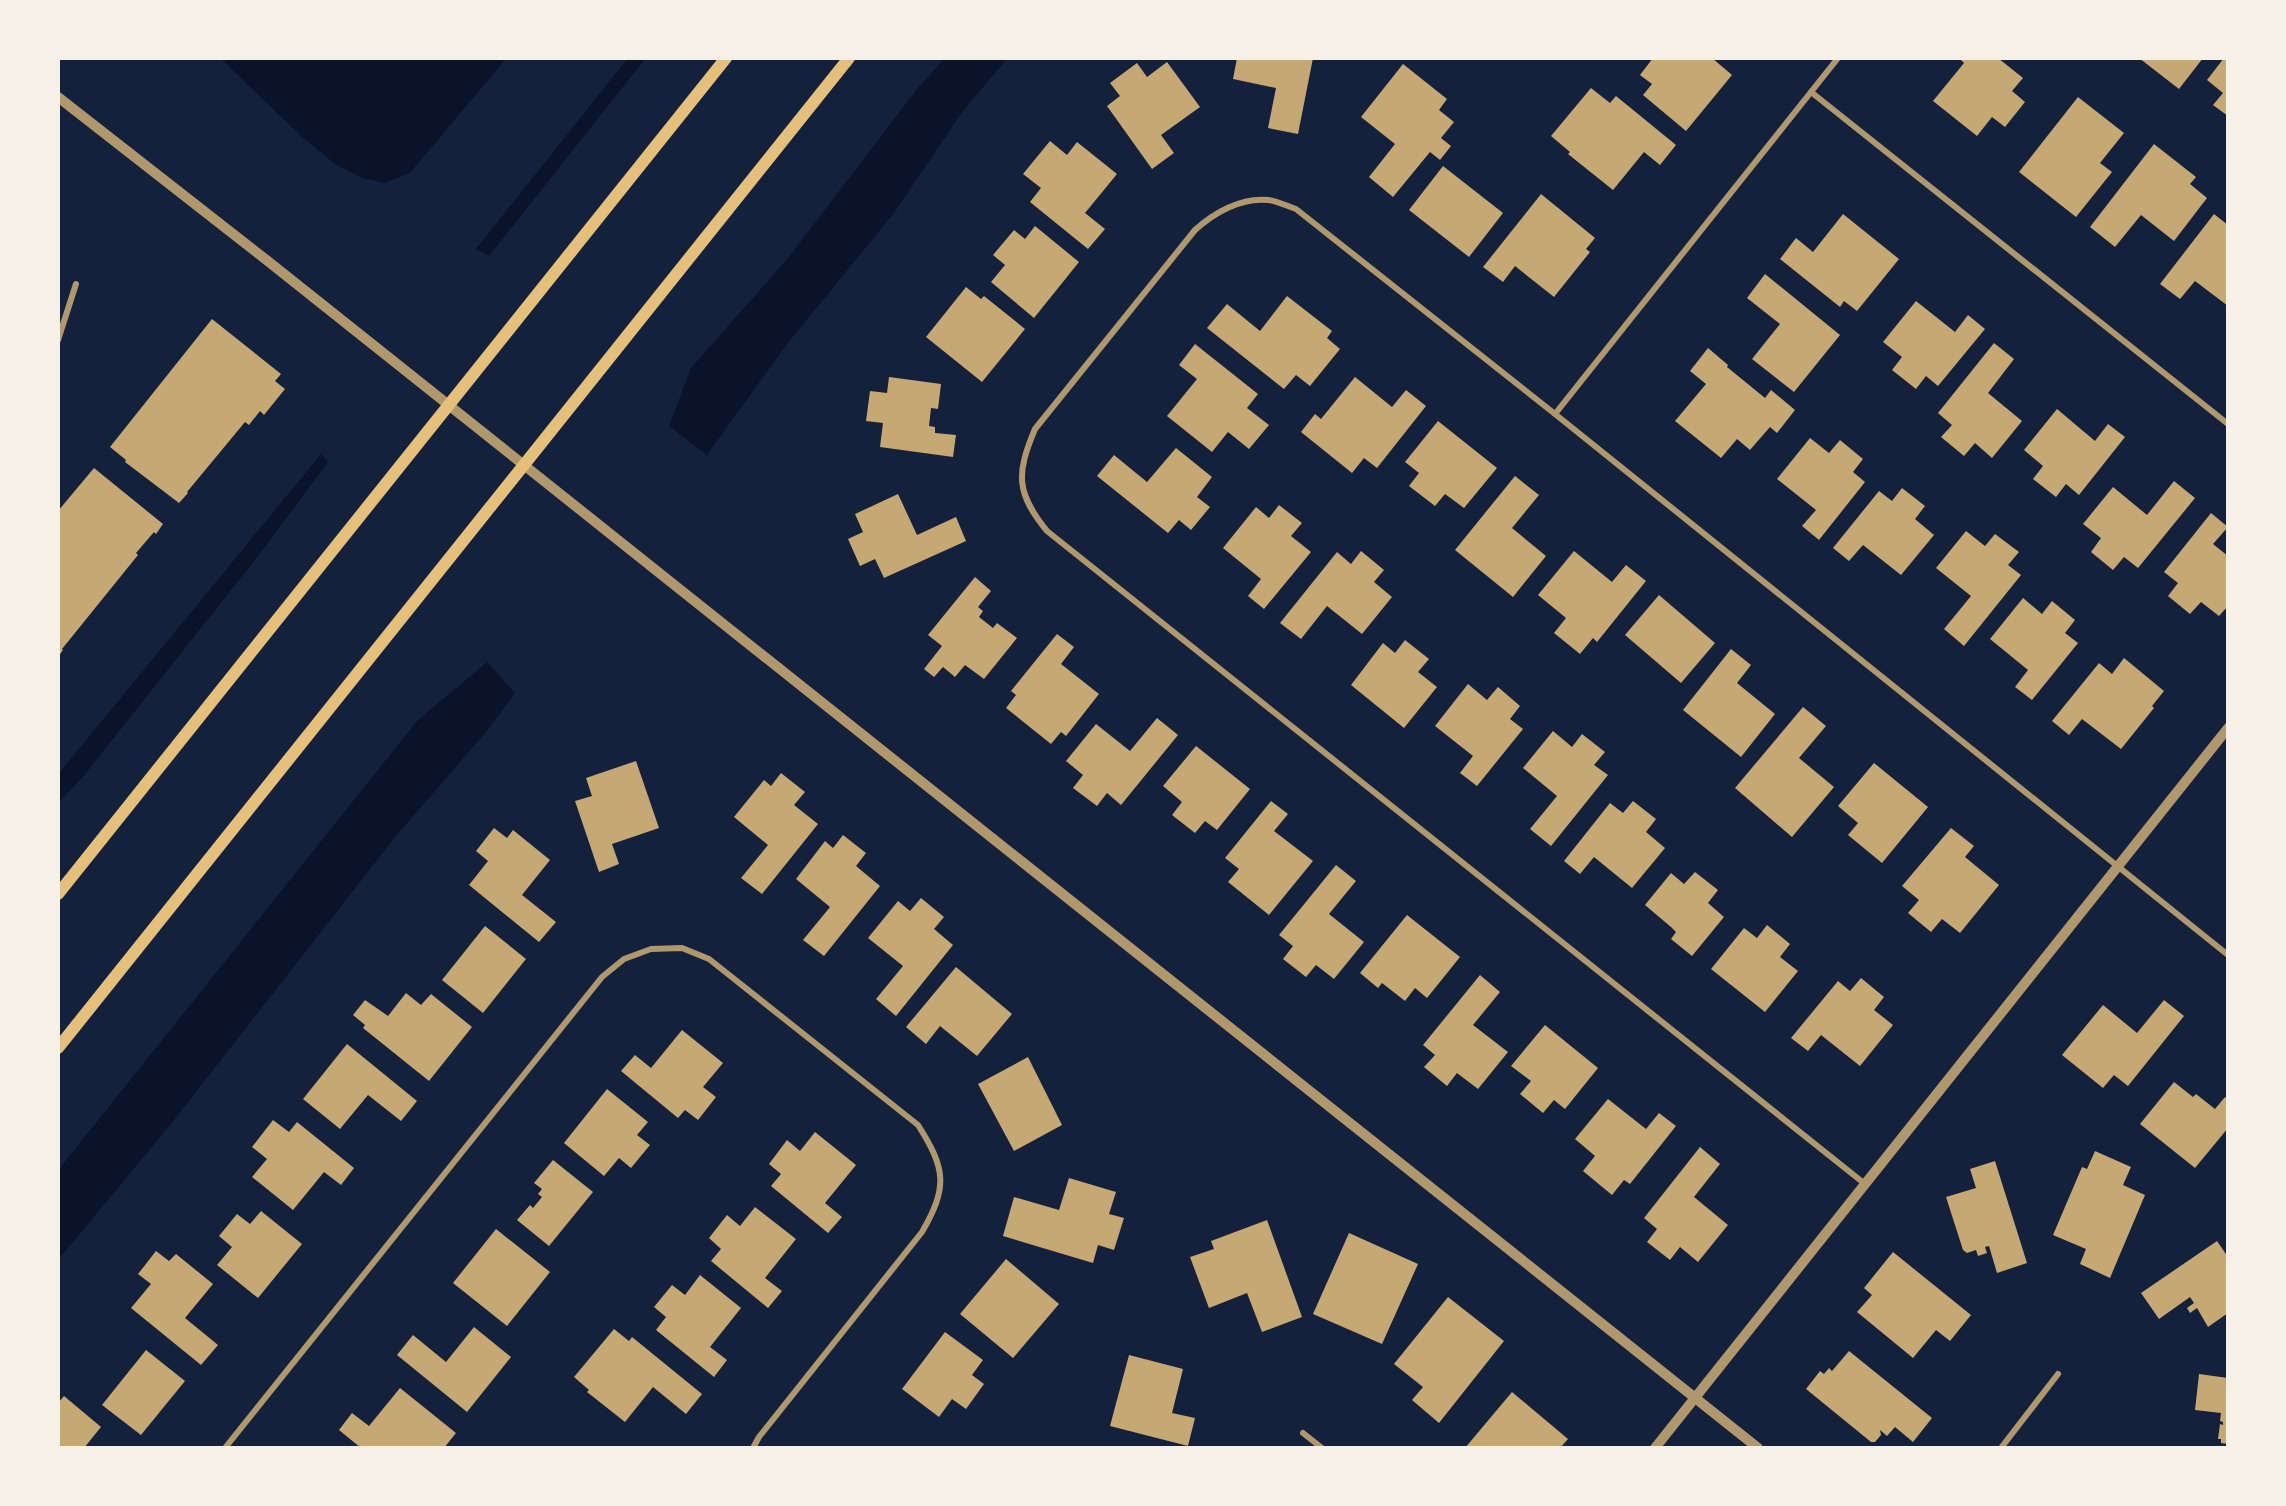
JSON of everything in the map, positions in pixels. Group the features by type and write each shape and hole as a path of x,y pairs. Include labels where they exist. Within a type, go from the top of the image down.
{"main road":[{"path":"58,894 726,58"},
{"path":"58,1048 849,58"}],"street":[{"path":"1555,414 1838,58"},
{"path":"1811,93 2228,424"},
{"path":"58,98 525,466 1758,1448"},
{"path":"1866,1185 1047,531 1030,510 1022,486 1023,457 1035,429 1195,230 1215,213 1242,203 1268,200 1296,209 1555,414 2228,955"},
{"path":"58,340 76,284"},
{"path":"1655,1448 2228,728"},
{"path":"225,1448 602,977 624,959 642,952 651,949 682,948 709,960 918,1125 933,1148 941,1178 937,1206 922,1232 759,1437 753,1448"},
{"path":"2001,1448 2058,1374"},
{"path":"1303,1433 1322,1448"}],"water":[{"path":"221,59 506,59 410,173 384,183 362,178 336,165 301,136"},
{"path":"627,59 645,59 489,256 476,249"},
{"path":"944,59 1007,59 963,111 894,213 787,344 707,455 669,426 691,368 788,258 917,89"},
{"path":"321,454 328,462 259,555 82,778 59,802 59,773"},
{"path":"487,662 515,693 491,726 392,841 171,1124 59,1259 59,1169 417,721"}],"building":[{"path":"1237,58 1313,58 1298,134 1268,128 1276,88 1233,79"},
{"path":"1653,58 1712,58 1732,75 1686,131 1643,95 1652,84 1640,75"},
{"path":"1959,58 1998,58 2023,78 2012,91 2025,102 2005,127 1992,117 1977,136 1933,101 1964,63"},
{"path":"2139,58 2203,58 2179,89"},
{"path":"2224,58 2228,58 2228,116 2213,105 2223,93 2207,80"},
{"path":"1167,62 1200,107 1161,135 1174,153 1152,169 1107,106 1120,96 1110,83 1137,63 1147,77"},
{"path":"1403,64 1447,99 1439,110 1454,122 1441,138 1451,146 1440,160 1430,152 1393,197 1369,177 1395,144 1361,117"},
{"path":"1591,88 1610,103 1616,96 1676,145 1660,165 1644,152 1613,190 1568,154 1570,152 1551,136"},
{"path":"2078,97 2124,133 2100,163 2112,172 2076,217 2019,172"},
{"path":"1050,141 1067,155 1077,142 1117,174 1085,213 1105,229 1088,249 1030,202 1041,188 1023,174"},
{"path":"2154,144 2196,177 2190,184 2207,198 2174,241 2141,215 2115,247 2090,227"},
{"path":"1443,166 1503,213 1469,257 1409,210"},
{"path":"1541,194 1595,238 1586,249 1590,252 1554,297 1515,266 1503,282 1483,267"},
{"path":"1843,214 1899,259 1857,311 1844,301 1840,307 1780,259 1796,238 1813,252"},
{"path":"2214,214 2228,225 2228,306 2195,281 2180,299 2160,284"},
{"path":"1035,226 1079,262 1034,318 991,282 1005,265 993,255 1014,230 1025,239"},
{"path":"1765,274 1840,335 1794,392 1752,359 1780,324 1747,298"},
{"path":"966,287 981,299 984,296 1025,329 982,382 926,337"},
{"path":"1287,296 1332,331 1327,338 1340,349 1310,386 1296,375 1284,389 1207,328 1227,304 1260,331"},
{"path":"1916,301 1955,332 1968,315 1985,329 1938,386 1926,376 1916,389 1892,370 1902,357 1883,342"},
{"path":"212,319 281,374 275,381 285,389 264,415 260,411 249,425 245,422 179,503 125,462 126,460 110,447"},
{"path":"1994,343 2014,359 1988,393 2022,421 1992,458 1975,443 1964,456 1941,437 1952,425 1938,413"},
{"path":"1195,344 1258,394 1247,408 1269,425 1249,449 1228,432 1212,452 1167,416 1197,379 1179,365"},
{"path":"1708,348 1765,398 1771,390 1795,410 1777,433 1770,427 1750,450 1737,439 1721,458 1675,421 1706,384 1690,371"},
{"path":"889,377 941,384 938,409 931,408 929,426 935,427 935,433 956,435 953,457 880,447 883,423 866,421 870,391 887,393"},
{"path":"1355,377 1392,407 1406,390 1426,406 1377,468 1364,458 1352,473 1301,432 1315,414 1321,419"},
{"path":"2057,409 2095,441 2108,424 2125,437 2079,495 2066,484 2056,497 2033,479 2043,466 2024,450"},
{"path":"1438,421 1497,468 1464,508 1445,494 1435,506 1409,486 1419,473 1405,462"},
{"path":"1810,438 1829,453 1840,440 1863,459 1853,472 1865,482 1819,540 1802,526 1816,510 1777,479"},
{"path":"1176,448 1212,477 1197,497 1210,507 1191,530 1179,520 1168,533 1097,476 1114,455 1147,482"},
{"path":"94,468 163,524 136,553 138,555 58,657 58,511"},
{"path":"1515,476 1539,495 1512,528 1546,556 1513,597 1455,550"},
{"path":"2174,481 2195,498 2138,568 2124,557 2113,570 2091,552 2101,538 2083,524 2113,487 2147,515"},
{"path":"1902,488 1925,506 1915,519 1934,535 1901,575 1863,545 1849,561 1833,548 1879,491 1892,501"},
{"path":"898,494 917,535 956,517 966,541 884,578 875,559 860,566 848,539 863,532 855,514"},
{"path":"1279,505 1302,523 1291,536 1311,552 1264,609 1248,596 1261,579 1223,548 1256,507 1269,518"},
{"path":"2211,513 2228,527 2213,544 2228,556 2228,606 2219,616 2201,602 2190,614 2168,596 2178,583 2164,572"},
{"path":"1966,531 1985,546 1995,534 2019,552 2008,565 2021,575 1964,646 1944,629 1971,596 1936,568"},
{"path":"1361,551 1384,570 1374,582 1392,597 1362,634 1327,606 1301,639 1280,623 1337,552 1351,564"},
{"path":"1574,551 1612,582 1626,565 1646,581 1597,642 1593,638 1580,654 1554,633 1566,618 1538,595"},
{"path":"975,577 991,591 978,607 983,611 979,617 993,628 997,623 1017,638 984,679 965,665 955,677 943,667 934,677 924,669 942,646 928,635"},
{"path":"1659,595 1715,643 1681,683 1625,635"},
{"path":"2023,598 2042,614 2052,601 2075,620 2065,633 2078,643 2032,700 2015,687 2028,670 1990,639"},
{"path":"1057,634 1074,647 1061,664 1099,694 1066,736 1061,732 1051,744 1006,708 1016,695 1011,691"},
{"path":"1405,640 1429,659 1418,672 1437,687 1404,728 1351,685 1383,643 1395,653"},
{"path":"1731,649 1751,665 1737,683 1775,714 1741,757 1683,710"},
{"path":"2124,658 2164,691 2152,706 2154,708 2121,749 2082,719 2069,735 2052,721 2099,663 2112,674"},
{"path":"1468,684 1487,700 1498,687 1520,706 1510,719 1523,729 1477,786 1460,773 1473,756 1435,726"},
{"path":"1803,707 1826,726 1799,758 1834,787 1792,837 1735,788"},
{"path":"1157,718 1178,735 1121,805 1107,793 1097,806 1073,788 1083,775 1066,761 1096,724 1130,751"},
{"path":"1553,731 1572,747 1582,734 1605,752 1594,765 1608,775 1551,846 1530,829 1557,796 1523,768"},
{"path":"1196,746 1250,789 1217,830 1205,821 1195,833 1172,815 1182,802 1163,786"},
{"path":"636,761 659,828 612,844 619,864 599,872 575,801 592,796 586,778"},
{"path":"1874,763 1928,807 1882,863 1848,835 1858,823 1838,806"},
{"path":"781,773 805,792 794,805 818,824 762,894 741,878 768,845 734,817 764,780 771,786"},
{"path":"1271,801 1288,814 1274,831 1313,861 1269,915 1228,882 1239,869 1225,858"},
{"path":"1633,801 1656,819 1646,832 1665,848 1632,888 1594,857 1580,874 1564,861 1610,803 1623,813"},
{"path":"494,828 507,838 513,830 550,860 522,895 556,922 539,942 469,885 488,861 476,851"},
{"path":"1951,828 1974,846 1965,857 1999,885 1960,933 1942,919 1931,932 1908,913 1919,900 1902,886"},
{"path":"843,835 866,853 856,866 880,886 824,956 803,940 830,907 796,879 825,841 833,848"},
{"path":"1336,865 1356,881 1329,914 1364,942 1334,979 1316,965 1306,977 1283,959 1293,946 1279,935"},
{"path":"1695,872 1718,890 1708,903 1724,917 1692,956 1671,939 1676,932 1645,905 1671,873 1684,884"},
{"path":"921,898 944,917 934,929 953,945 896,1016 876,999 903,966 868,938 898,901 910,911"},
{"path":"1407,915 1460,957 1427,998 1415,988 1405,1001 1382,983 1378,988 1360,973"},
{"path":"1767,925 1790,944 1780,957 1798,971 1765,1012 1711,969 1744,928 1757,938"},
{"path":"485,926 526,959 483,1013 442,980"},
{"path":"956,967 1012,1014 977,1056 940,1026 926,1044 906,1027"},
{"path":"1480,975 1500,992 1473,1025 1508,1052 1478,1089 1457,1073 1447,1086 1424,1067 1435,1055 1423,1045"},
{"path":"1861,978 1884,997 1874,1010 1893,1025 1860,1066 1821,1035 1808,1051 1791,1038 1838,981 1850,991"},
{"path":"406,993 421,1005 431,994 472,1027 429,1081 363,1028 365,1025 353,1015 365,1000 388,1016"},
{"path":"2164,1000 2184,1016 2128,1086 2114,1075 2103,1088 2062,1055 2103,1005 2137,1033"},
{"path":"1545,1025 1598,1068 1565,1109 1554,1100 1543,1113 1520,1094 1531,1081 1511,1066"},
{"path":"682,1030 723,1063 703,1087 716,1097 698,1120 685,1110 678,1118 621,1071 635,1055 651,1068"},
{"path":"347,1044 417,1101 401,1121 368,1095 340,1129 303,1099"},
{"path":"1028,1057 1062,1125 1014,1151 978,1084"},
{"path":"2174,1082 2193,1097 2196,1094 2215,1109 2225,1097 2228,1100 2228,1128 2195,1168 2140,1124"},
{"path":"607,1089 648,1122 637,1135 650,1145 631,1168 619,1158 604,1176 564,1143"},
{"path":"1608,1099 1646,1129 1659,1113 1676,1126 1630,1184 1624,1180 1612,1195 1583,1171 1595,1156 1575,1139"},
{"path":"273,1120 289,1132 297,1122 354,1168 341,1185 324,1172 293,1210 252,1177 267,1159 252,1147"},
{"path":"815,1132 856,1165 825,1203 842,1217 828,1233 771,1186 781,1174 769,1164 787,1140 800,1151"},
{"path":"1700,1147 1720,1164 1694,1197 1728,1225 1698,1262 1680,1247 1670,1260 1647,1242 1657,1229 1644,1218"},
{"path":"2095,1151 2131,1167 2123,1185 2145,1195 2110,1278 2080,1264 2086,1249 2053,1235 2082,1167 2087,1169"},
{"path":"553,1160 593,1192 549,1246 517,1220 530,1205 533,1208 542,1197 538,1194 542,1189 534,1183"},
{"path":"1995,1161 2027,1263 1997,1273 1989,1246 1985,1247 1987,1253 1978,1256 1976,1250 1967,1253 1963,1250 1946,1197 1976,1188 1970,1169"},
{"path":"1069,1178 1116,1192 1109,1214 1124,1218 1114,1250 1098,1245 1093,1263 1003,1236 1014,1197 1059,1210"},
{"path":"755,1207 796,1239 765,1278 782,1291 768,1308 711,1261 721,1249 709,1238 727,1215 740,1226"},
{"path":"261,1211 302,1244 258,1298 217,1265 232,1247 219,1236 237,1214 250,1224"},
{"path":"1267,1220 1302,1317 1262,1332 1247,1293 1209,1308 1190,1257 1214,1249 1211,1241"},
{"path":"496,1229 550,1272 507,1326 453,1283"},
{"path":"1349,1233 1418,1264 1382,1344 1313,1314"},
{"path":"2217,1241 2228,1257 2228,1313 2208,1327 2197,1308 2190,1313 2187,1308 2194,1303 2190,1297 2159,1319 2141,1293"},
{"path":"156,1251 169,1261 176,1254 213,1284 185,1318 218,1345 201,1365 131,1308 151,1284 138,1274"},
{"path":"1893,1252 1971,1315 1950,1341 1936,1330 1913,1358 1857,1312 1872,1295 1864,1288"},
{"path":"1006,1259 1059,1304 1013,1358 960,1314"},
{"path":"700,1275 741,1308 710,1347 727,1360 714,1377 656,1330 666,1317 654,1307 672,1285 685,1295"},
{"path":"1448,1297 1504,1341 1439,1423 1412,1400 1423,1387 1394,1364"},
{"path":"474,1327 511,1357 467,1412 397,1355 413,1335 446,1362"},
{"path":"614,1329 629,1341 632,1337 702,1394 686,1414 653,1387 625,1422 587,1392 589,1390 574,1377"},
{"path":"945,1332 983,1360 972,1375 984,1384 966,1409 952,1399 939,1417 902,1389"},
{"path":"146,1350 185,1381 141,1435 102,1405"},
{"path":"1849,1351 1932,1418 1913,1442 1895,1427 1887,1436 1880,1430 1881,1435 1875,1442 1871,1442 1806,1389 1820,1371 1824,1374 1829,1368 1832,1371"},
{"path":"1129,1355 1183,1369 1172,1413 1195,1418 1188,1446 1110,1426"},
{"path":"2199,1374 2228,1378 2228,1444 2221,1443 2221,1439 2218,1439 2220,1424 2223,1425 2220,1421 2221,1413 2195,1410"},
{"path":"400,1388 456,1433 444,1448 361,1448 339,1430 352,1413 369,1426"},
{"path":"1512,1392 1568,1439 1560,1448 1465,1448"},
{"path":"64,1396 101,1427 84,1448 58,1448 58,1403"}]}
